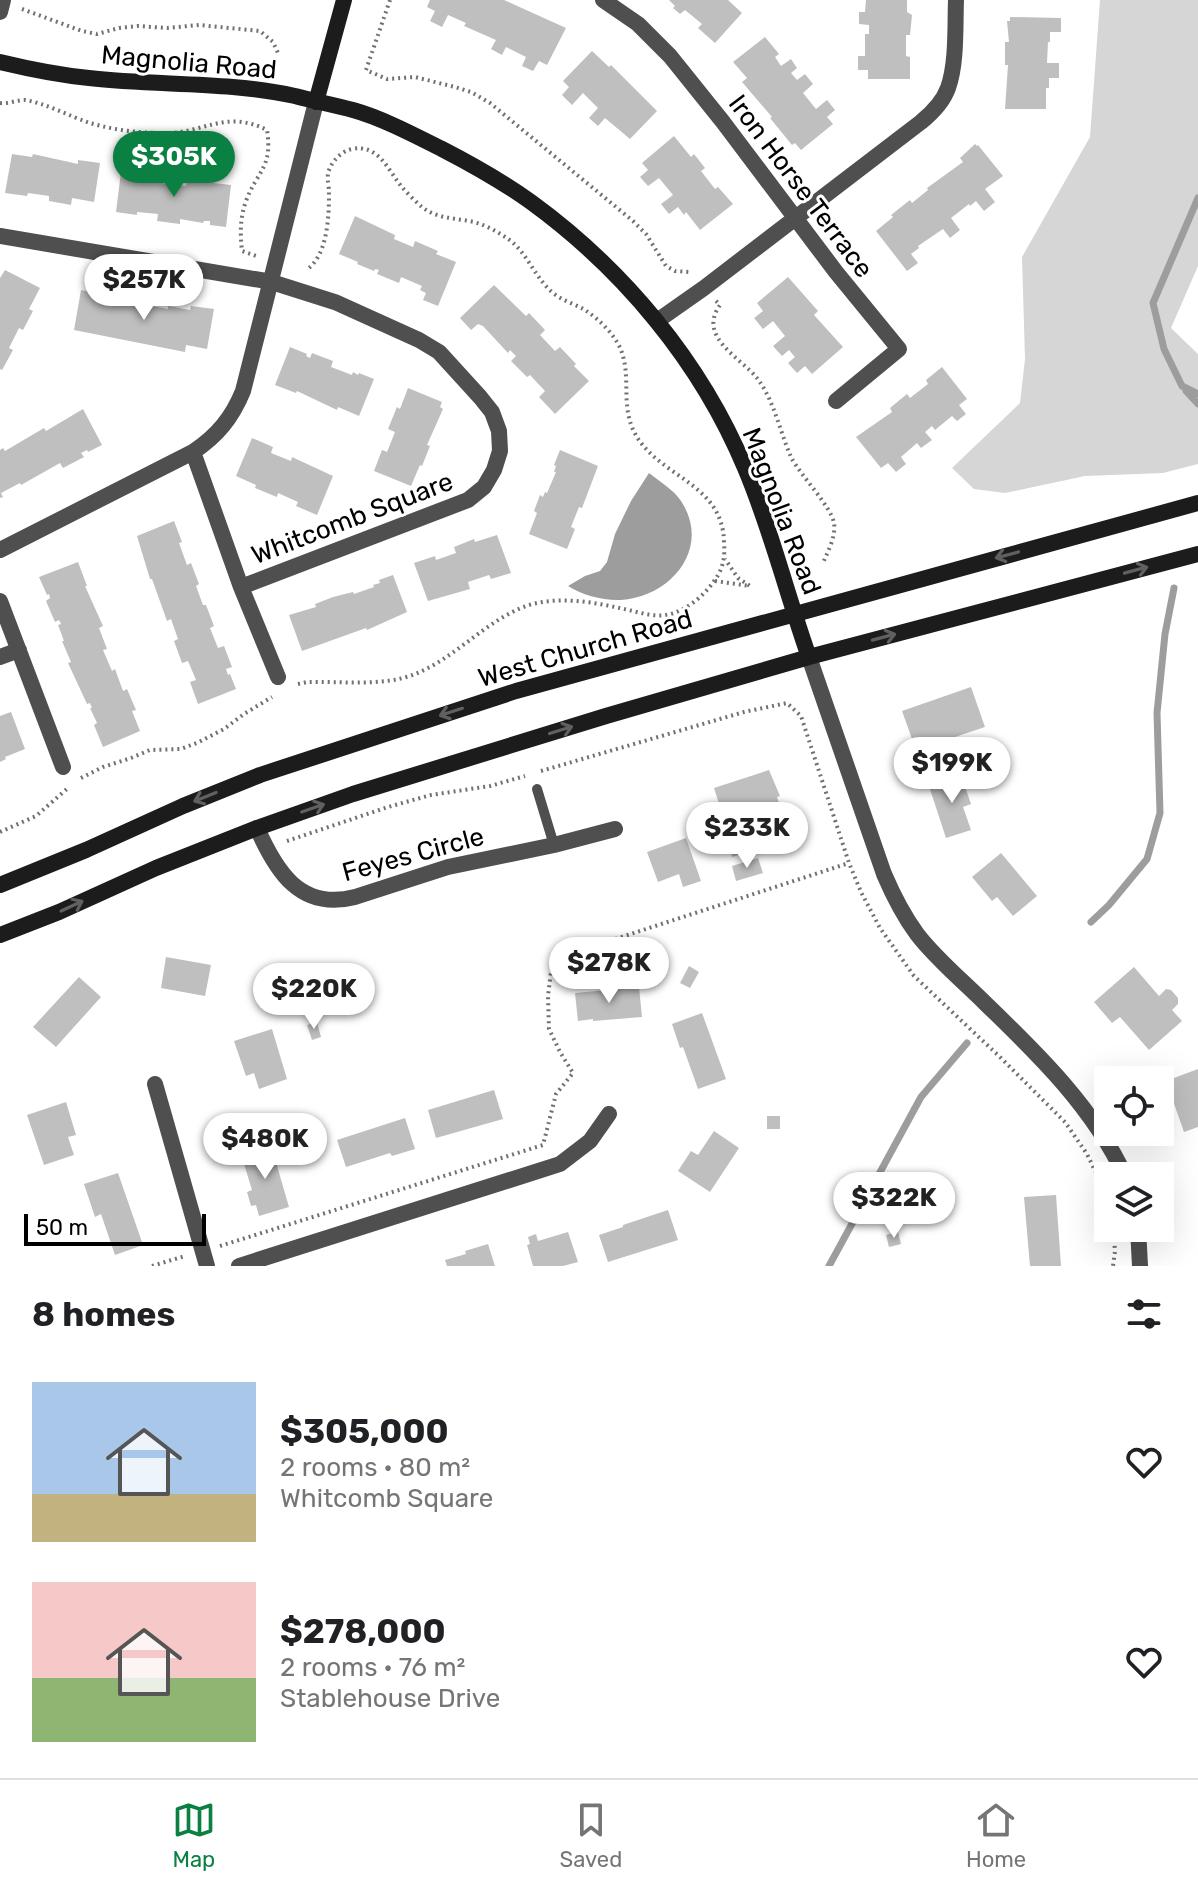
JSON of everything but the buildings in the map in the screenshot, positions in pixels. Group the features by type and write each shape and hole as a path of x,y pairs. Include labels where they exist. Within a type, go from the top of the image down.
{"main road":[{"path":"316,102 344,0"},
{"name":"Magnolia Road","path":"0,62 90,78 252,88 356,111 423,139 478,168 530,201 623,282 687,362 718,413 745,467 809,657"},
{"name":"West Church Road","path":"0,885 260,775 516,691 1198,503"},
{"path":"0,935 156,868 353,794 809,657 1198,554"}],"street":[{"name":"Iron Horse Terrace","path":"603,0 638,24 670,56 899,349 836,401"},
{"path":"657,321 935,110 948,89 956,0"},
{"path":"0,550 193,452 224,427 243,391 316,102"},
{"name":"Whitcomb Square","path":"0,236 272,282 335,302 439,352 492,412 499,431 500,451 484,487 468,500 241,587"},
{"name":"Whitcomb Square","path":"193,452 241,587 281,686"},
{"path":"0,601 63,767"},
{"path":"0,657 19,650"},
{"name":"Magnolia Road","path":"809,657 884,874 899,906 917,935 1044,1063 1083,1107 1118,1162"},
{"name":"Feyes Circle","path":"257,828 266,849 289,883 312,896 340,900 463,863 615,829"},
{"path":"155,1084 205,1258"},
{"path":"239,1266 560,1164 590,1141 609,1114"},
{"path":"1139,1242 1140,1266"}],"lane":[{"path":"537,789 554,845"}],"path":[{"path":"2,5 97,34 129,27 199,25 260,31 273,42 279,55"},
{"path":"0,103 23,100 90,123 134,133 172,133 230,121 253,123 267,130 270,147 264,169 247,199 240,225 242,251 307,270 317,262 327,231 328,173 338,155 349,149 365,148 378,154 402,188 424,210 447,219 473,222 492,229 514,243 552,292 586,311 607,329 621,349 627,414 641,443 703,493 716,510 723,527 725,559 715,581 689,606 670,615 656,616 610,606 552,600 526,606 499,620 413,676 378,682 307,682 281,686 224,729 199,742 181,749 150,750 86,774 36,816 0,832"},
{"path":"715,581 750,586 738,578 725,559"},
{"path":"266,849 388,807 431,795 490,786 744,712 787,703 801,716 849,863 880,928 914,976 1065,1122 1094,1169"},
{"path":"152,1266 205,1258 256,1236 543,1145 556,1094 573,1073 549,1029 551,972 566,955 849,863"},
{"path":"1113,1266 1114,1242"}],"shaded area":[{"path":"1100,0 1198,0 1198,266 1171,328 1198,354 1198,464 1163,473 1085,476 1005,493 974,489 952,468 1020,403 1025,359 1022,257 1090,137"},
{"path":"649,473 678,497 689,519 692,536 689,552 681,567 656,590 639,597 608,600 568,586 600,571 607,562 615,534"}],"waterway":[{"path":"1198,198 1153,303 1164,349 1182,386 1198,394"},
{"path":"1186,391 1198,404"},
{"path":"1091,922 1147,859 1160,813 1157,713 1165,634 1174,588"},
{"path":"829,1266 921,1097 967,1043"}]}
